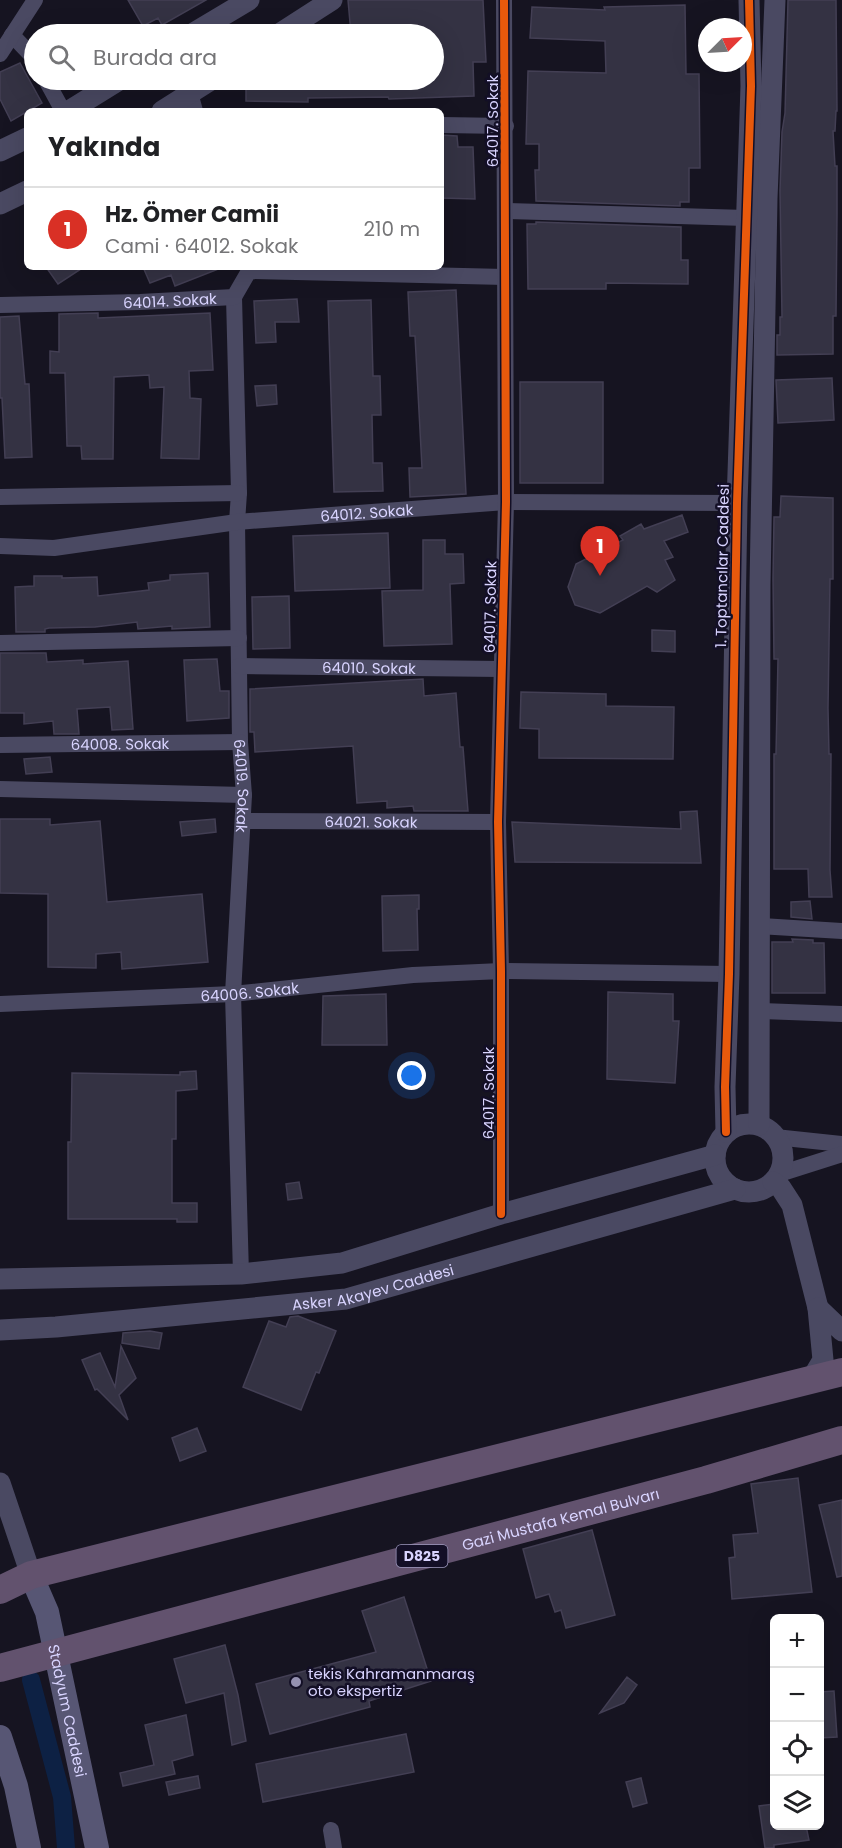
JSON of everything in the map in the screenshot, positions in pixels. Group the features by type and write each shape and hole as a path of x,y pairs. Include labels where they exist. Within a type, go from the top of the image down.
{"highway":[{"path":"0,1590 31,1575 842,1372"},
{"name":"Gazi Mustafa Kemal Bulvarı","path":"0,1668 694,1483 842,1440"}],"main road":[{"name":"Stadyum Caddesi","path":"31,1575 47,1612 97,1848"},
{"path":"0,1737 16,1786 28,1848"}],"street":[{"path":"0,54 36,0"},
{"path":"209,24 249,0"},
{"path":"295,24 332,0"},
{"name":"64017. Sokak","path":"501,1214 501,971 498,822 506,502 504,0"},
{"name":"1. Toptancılar Caddesi","path":"726,1132 724,1087 729,974 737,503 751,86 749,0"},
{"path":"775,0 767,198 760,585 760,1011 767,1131 780,1145 782,1155 782,1164 776,1178 792,1205 818,1308 823,1360 811,1380"},
{"path":"12,35 24,48"},
{"path":"51,90 61,108"},
{"path":"74,108 103,90"},
{"path":"172,108 193,102 203,90"},
{"path":"444,125 506,126"},
{"path":"0,151 24,139"},
{"path":"0,204 24,192"},
{"path":"505,211 746,218"},
{"name":"64014. Sokak","path":"0,305 234,297 248,270"},
{"name":"64014. Sokak","path":"281,270 505,277"},
{"name":"64019. Sokak","path":"234,297 239,493 237,522 240,742 244,795 233,994 242,1274"},
{"path":"0,497 239,493"},
{"name":"64012. Sokak","path":"0,546 54,548 237,522 506,502 737,503"},
{"path":"0,643 239,638"},
{"name":"64010. Sokak","path":"239,666 501,669"},
{"name":"64008. Sokak","path":"0,744 240,742"},
{"path":"0,789 244,795"},
{"name":"64021. Sokak","path":"243,821 498,822"},
{"path":"760,926 842,931"},
{"name":"64006. Sokak","path":"0,1004 233,994 413,975 501,971 729,974"},
{"path":"760,1011 842,1014"},
{"path":"735,1189 722,1179 717,1171 715,1155 720,1139 726,1132 741,1124 767,1131 842,1144"},
{"path":"776,1178 842,1154"},
{"name":"Asker Akayev Caddesi","path":"0,1279 242,1274 342,1263 501,1214 715,1155"},
{"name":"Asker Akayev Caddesi","path":"0,1330 56,1327 346,1299 735,1189 745,1192 755,1191 765,1188 776,1178"},
{"path":"818,1308 842,1331"},
{"path":"0,1483 31,1575"},
{"path":"331,1830 334,1848"}],"building":[{"path":"128,0 206,0 164,24 158,18 142,24"},
{"path":"348,0 483,0 486,62 473,62 474,96 389,99 388,97 308,98 308,102 246,101 246,90 444,90 444,24 350,24"},
{"path":"788,0 836,0 837,111 835,131 833,131 835,166 837,166 837,214 836,316 833,316 833,354 777,355 777,335 780,335 780,317 782,317 780,191"},
{"path":"685,5 686,74 699,74 700,168 689,168 689,202 680,202 680,206 536,201 535,170 539,170 539,144 526,144 528,71 606,73 605,41 530,38 532,7 605,10 604,7"},
{"path":"20,63 24,70 24,90 35,90 42,103 33,108 24,108 24,113 11,121 0,99 0,72"},
{"path":"444,135 457,136 458,147 473,147 475,199 444,198"},
{"path":"536,222 681,227 681,260 688,260 688,284 606,283 606,289 528,289 527,224 536,224"},
{"path":"48,270 79,270 58,284"},
{"path":"144,270 216,270 175,286 171,275 150,283"},
{"path":"456,290 466,494 410,497 409,468 422,468 415,336 410,336 408,292"},
{"path":"297,299 299,322 275,322 276,342 256,343 254,301"},
{"path":"371,300 373,376 380,376 381,415 372,415 373,463 382,463 383,491 334,492 328,301"},
{"path":"98,313 98,318 210,313 213,370 189,371 190,398 201,399 199,459 161,458 164,387 150,388 149,375 114,377 113,459 82,459 81,446 67,446 65,373 50,373 50,351 59,352 59,314"},
{"path":"19,316 25,384 29,384 32,457 5,458 2,398 0,398 0,317"},
{"path":"832,378 834,420 778,423 776,380"},
{"path":"520,382 603,382 603,483 520,483"},
{"path":"276,385 277,404 257,406 255,386"},
{"path":"781,496 833,498 833,579 830,579 828,708 829,754 831,754 830,870 832,897 809,897 808,869 774,869 774,754 776,754 778,659 774,659 774,517 780,517"},
{"path":"682,515 688,532 664,541 673,557 665,560 675,580 657,592 647,586 600,613 575,605 568,587 576,564 623,540 620,536 641,524 644,529"},
{"path":"388,533 390,588 295,591 293,536"},
{"path":"423,540 445,540 445,554 463,554 464,583 450,584 452,644 384,646 382,591 423,590"},
{"path":"208,573 210,627 172,629 172,626 138,629 137,622 95,627 49,628 45,629 45,632 16,632 15,587 34,586 34,576 97,577 98,596 149,590 148,583 170,580 170,575"},
{"path":"289,596 290,648 253,649 252,597"},
{"path":"652,630 675,631 675,652 652,651"},
{"path":"0,653 46,653 47,662 83,660 83,664 128,661 133,729 112,730 110,707 77,709 79,734 54,734 53,721 24,724 24,713 0,713"},
{"path":"217,659 220,691 229,691 229,718 187,721 184,660"},
{"path":"423,679 424,696 456,693 468,811 414,811 413,806 387,808 387,801 357,803 353,746 255,752 254,732 250,732 250,689"},
{"path":"521,692 606,694 606,706 674,707 673,759 539,758 539,729 520,728"},
{"path":"50,757 52,772 26,774 24,759"},
{"path":"697,811 701,863 515,862 512,822 681,829 680,812"},
{"path":"0,819 50,819 50,825 100,821 107,902 202,894 208,962 122,969 121,952 96,954 96,968 48,967 48,894 0,893"},
{"path":"215,819 216,832 182,836 180,822"},
{"path":"419,895 418,950 383,951 382,896"},
{"path":"810,901 812,919 791,917 791,902"},
{"path":"792,939 824,943 825,993 772,993 772,942 793,942"},
{"path":"608,992 673,994 673,1021 679,1021 675,1083 607,1079"},
{"path":"386,994 387,1045 322,1045 323,996"},
{"path":"196,1071 197,1089 176,1091 176,1139 172,1139 172,1203 197,1203 197,1222 177,1222 177,1219 68,1219 68,1142 71,1142 72,1073 180,1075 180,1072"},
{"path":"299,1182 302,1198 288,1200 286,1184"},
{"path":"298,1316 336,1331 301,1410 243,1387 269,1321 286,1327 290,1317"},
{"path":"150,1331 162,1333 159,1349 122,1343 123,1333"},
{"path":"121,1346 136,1378 119,1395 128,1420 97,1389 95,1390 82,1360 100,1353 115,1387"},
{"path":"197,1428 206,1451 180,1461 172,1438"},
{"path":"798,1478 812,1592 732,1599 729,1558 735,1557 733,1535 758,1533 751,1484"},
{"path":"842,1500 842,1576 837,1577 819,1505"},
{"path":"592,1530 615,1615 566,1628 561,1610 555,1612 549,1594 536,1598 523,1549"},
{"path":"404,1597 431,1681 369,1701 370,1707 270,1734 256,1684 376,1652 362,1611"},
{"path":"225,1645 238,1695 246,1741 232,1745 224,1693 186,1703 174,1659"},
{"path":"627,1677 637,1685 624,1703 600,1713"},
{"path":"834,1691 837,1737 824,1738 824,1692"},
{"path":"186,1715 193,1755 172,1761 175,1774 123,1786 120,1773 154,1765 145,1725"},
{"path":"406,1734 414,1772 263,1802 256,1764"},
{"path":"198,1776 200,1788 169,1795 166,1782"},
{"path":"641,1778 647,1803 633,1807 626,1782"},
{"path":"770,1805 770,1830 807,1830 809,1840 765,1848 759,1806"}],"waterway":[{"path":"31,1680 62,1797 66,1848"}],"cycle path":[{"path":"501,1214 501,971 498,822 506,502 504,0"},
{"path":"726,1132 737,503 751,86 749,0"}],"place":[{"name":"Hz. Ömer Camii","path":"600,576"},
{"name":"tekis Kahramanmaraş oto ekspertiz","path":"296,1682"}]}
